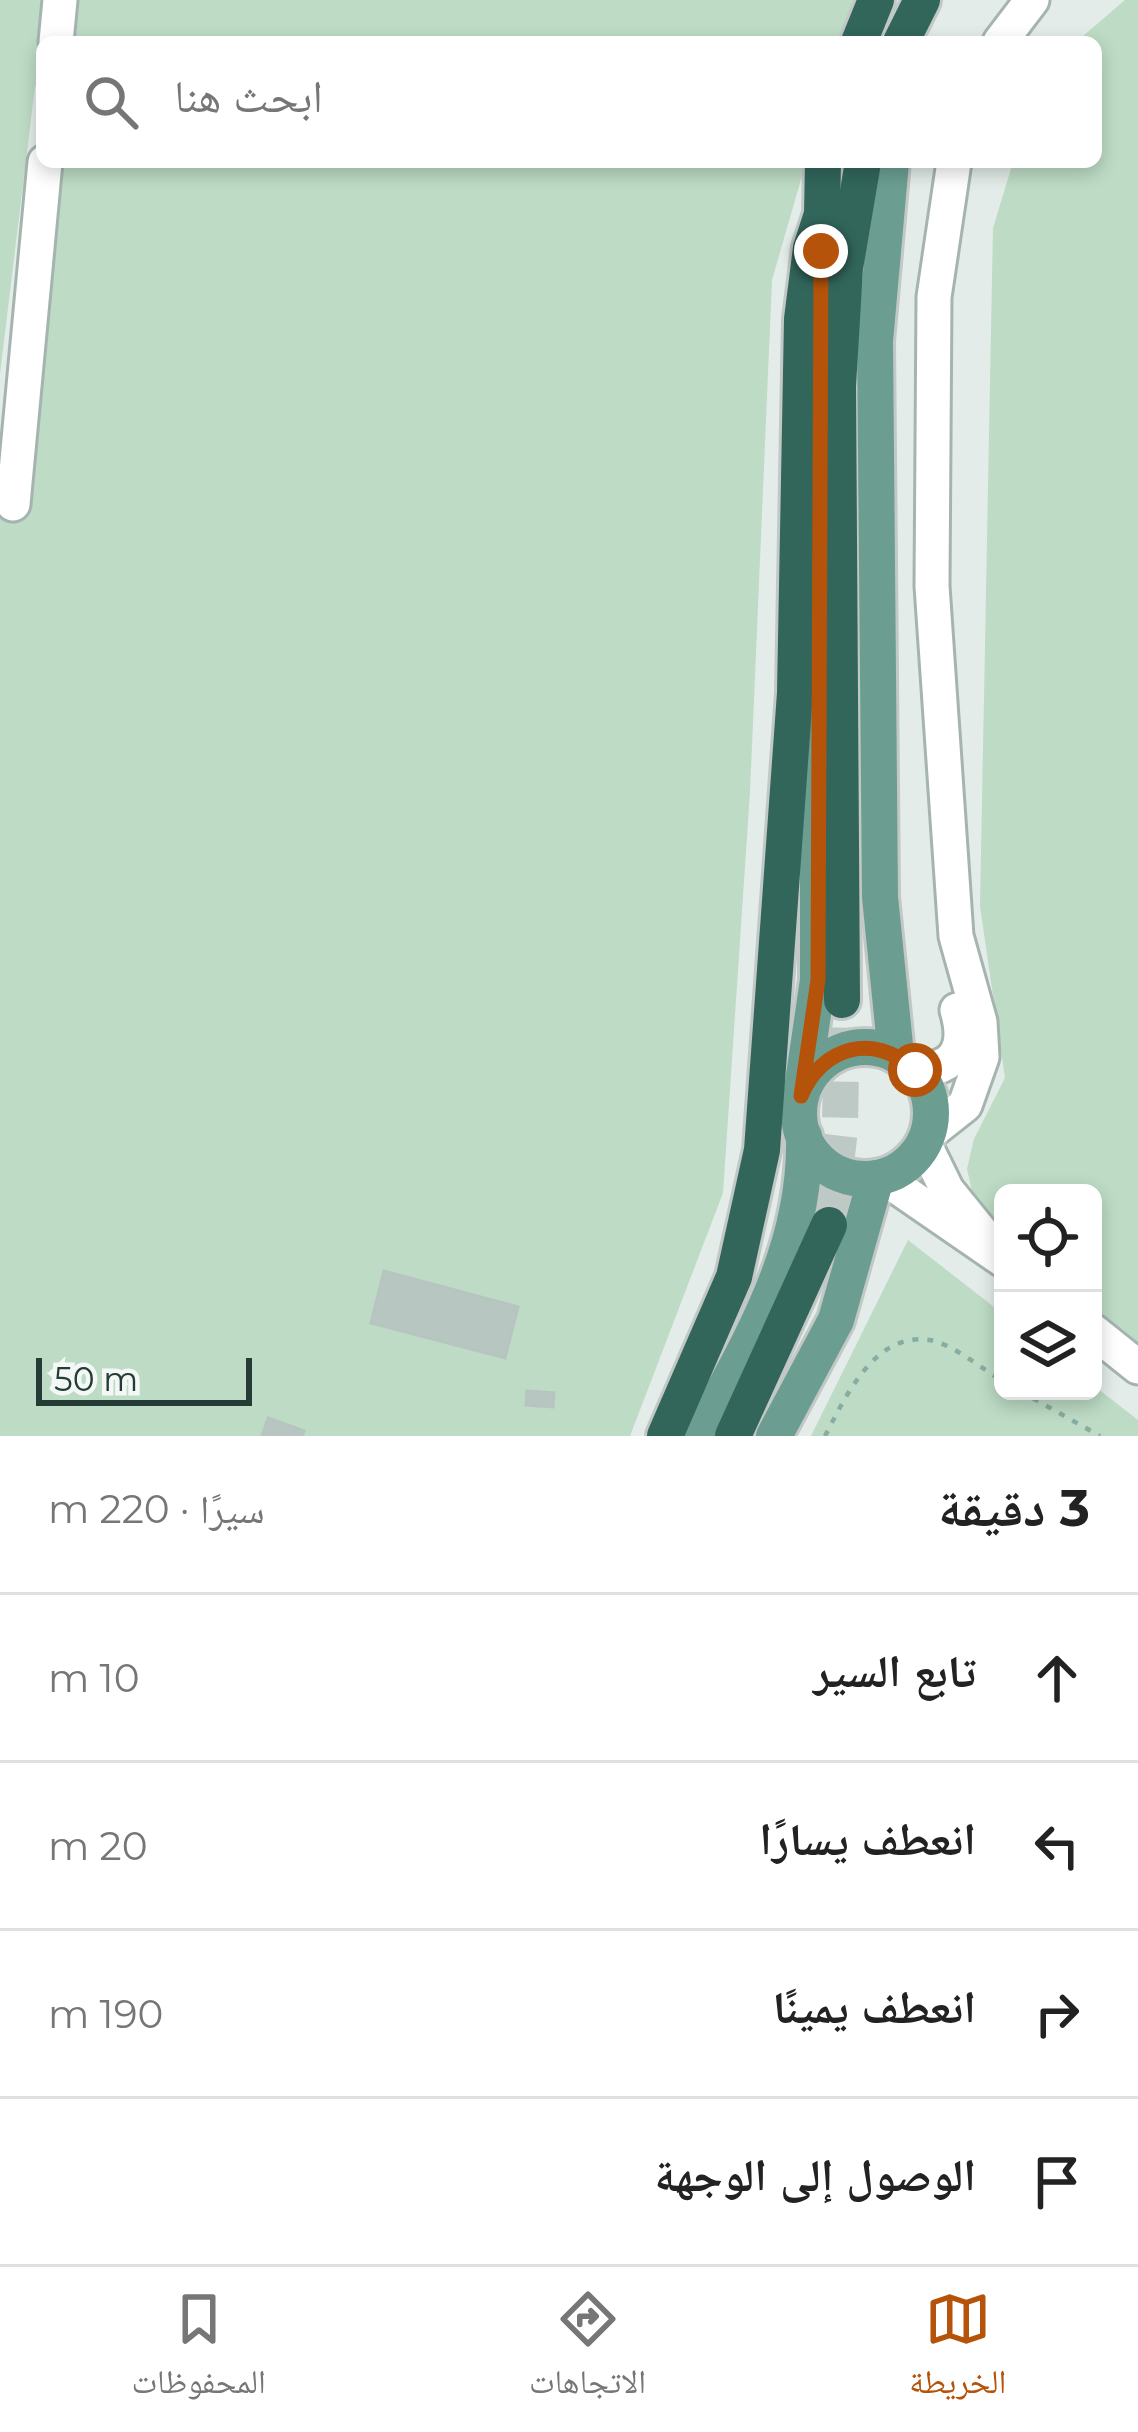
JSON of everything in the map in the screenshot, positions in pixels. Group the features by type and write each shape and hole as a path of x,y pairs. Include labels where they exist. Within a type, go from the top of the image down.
{"highway":[{"path":"861,36 876,0"},
{"path":"665,1436 734,1277 762,1150 795,693 802,320 822,214 823,168"},
{"path":"842,1000 838,386 845,268 862,168"},
{"path":"733,1436 829,1225"}],"main road":[{"path":"804,1136 832,1169 879,1177 902,1168 925,1139 930,1101 906,1062 880,897 874,341 890,168"},
{"path":"698,1436 750,1344 787,1258 800,1214 801,1096 818,980 822,214"},
{"path":"801,1096 822,1062 839,1052 858,1047 906,1062"},
{"path":"774,1436 836,1320 879,1177"}],"street":[{"path":"57,36 60,0"},
{"path":"1005,36 1032,0"},
{"path":"13,504 44,168"},
{"path":"953,168 934,297 932,586 946,837 959,957 980,1022 982,1057 965,1105 925,1139 947,1190 994,1247"},
{"path":"906,1062 946,1066 963,1041 938,929 946,837"},
{"path":"879,1177 994,1252"},
{"path":"1102,1338 1138,1367"}],"path":[{"path":"825,1436 867,1364 899,1345 930,1340 994,1376"},
{"path":"1036,1400 1100,1436"}],"green space":[{"path":"0,0 863,0 850,36 36,36 36,86 0,374"},
{"path":"1125,0 1138,0 1138,1343 1102,1317 1102,1184 994,1184 994,1232 976,1209 967,1169 974,1139 1005,1078 980,906 993,228 1011,168 1102,168 1102,36 1083,36"},
{"path":"44,168 804,168 772,280 750,792 723,1193 630,1436 0,1436 0,475"},
{"path":"908,1240 994,1307 994,1400 1102,1400 1102,1392 1138,1420 1138,1436 811,1436"}],"building":[{"path":"384,1271 518,1307 505,1358 371,1323"},
{"path":"527,1391 554,1393 553,1407 526,1405"},
{"path":"268,1418 304,1431 302,1436 262,1436"}],"tunnel":[{"path":"829,1225 840,1129 842,1000"}],"route":[{"path":"821,251 818,980 801,1096 822,1062 858,1047 896,1055 915,1070"}]}
